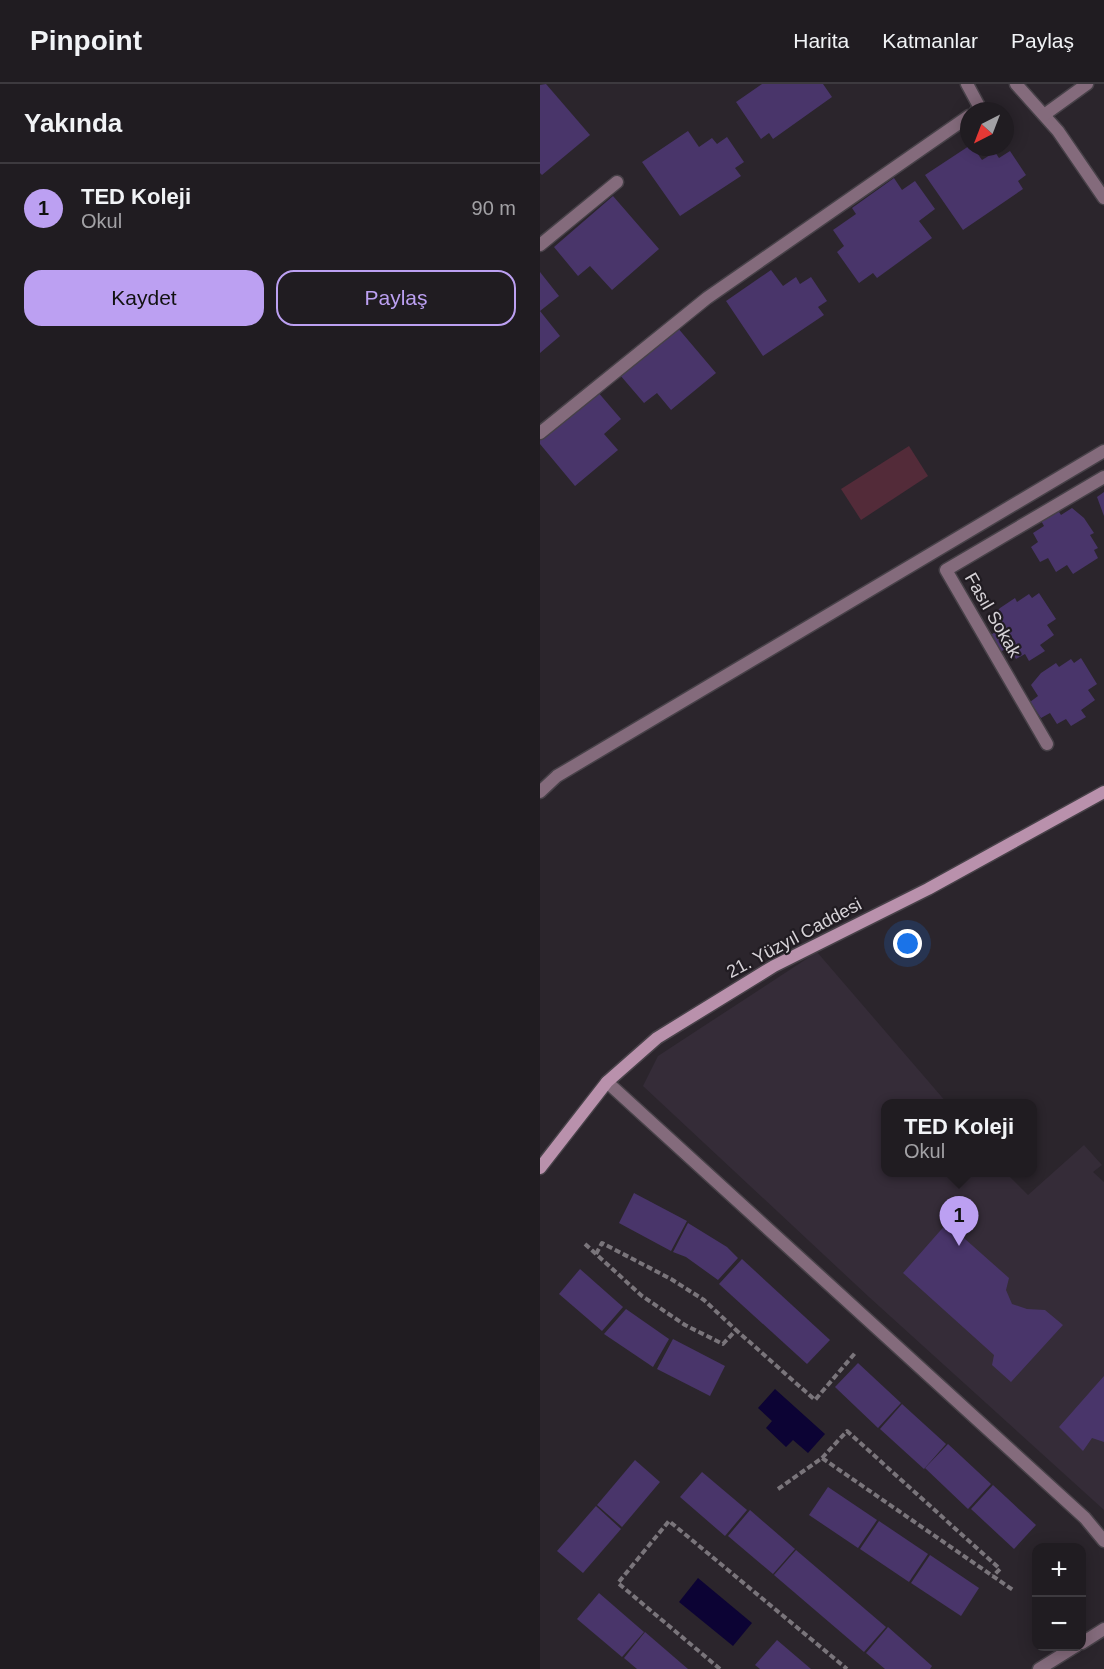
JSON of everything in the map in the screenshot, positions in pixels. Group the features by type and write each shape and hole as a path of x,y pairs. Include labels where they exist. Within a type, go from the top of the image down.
{"street":[{"path":"967,84 977,102"},
{"path":"1016,84 1058,131 1104,198"},
{"path":"1044,115 1087,84"},
{"path":"540,433 707,298 960,122"},
{"path":"540,245 617,182"},
{"path":"540,792 557,776 1104,451"},
{"name":"Fasıl Sokak","path":"1047,744 946,570 1104,477"},
{"name":"21. Yüzyıl Caddesi","path":"540,1167 607,1082 657,1038 774,966 928,890 1104,792"},
{"path":"607,1082 1085,1518 1104,1541"},
{"path":"1086,1640 1104,1629"},
{"path":"1039,1669 1069,1651"}],"path":[{"path":"596,1254 602,1243 671,1279 704,1300 815,1400 856,1352"},
{"path":"585,1244 642,1296 685,1324 723,1344 736,1330"},
{"path":"778,1489 822,1458 847,1431 1000,1569 993,1576"},
{"path":"822,1458 1013,1590"},
{"path":"720,1669 618,1584 669,1521 847,1669"}],"shaded area":[{"path":"909,446 928,476 861,520 841,489"},
{"path":"817,952 944,1099 881,1099 881,1177 1010,1177 1028,1195 1084,1145 1102,1165 1093,1172 1104,1182 1104,1510 869,1297 643,1086 658,1056"},
{"path":"775,1389 825,1434 808,1453 793,1440 786,1447 766,1428 772,1421 758,1408"},
{"path":"698,1578 752,1623 733,1646 679,1602"}],"building":[{"path":"546,84 590,135 542,175 540,173 540,85"},
{"path":"762,84 823,84 832,97 773,139 769,133 761,139 736,102"},
{"path":"688,131 699,147 712,138 717,144 727,137 744,162 735,168 741,176 680,216 642,162"},
{"path":"960,152 960,156 979,156 982,160 988,156 999,158 1013,156 1026,175 1018,181 1023,189 963,230 925,175"},
{"path":"894,178 902,190 915,181 935,209 919,221 932,238 877,278 873,273 859,283 837,252 844,246 833,230 856,214 852,208"},
{"path":"613,196 659,249 612,290 590,266 578,276 554,247"},
{"path":"771,270 783,286 796,277 800,284 811,277 827,301 818,307 824,315 763,356 726,301"},
{"path":"540,272 559,296 540,311"},
{"path":"540,311 560,336 540,353"},
{"path":"677,327 716,373 671,410 657,393 644,403 620,375"},
{"path":"597,391 621,419 604,434 618,450 575,486 540,444 540,439"},
{"path":"1104,492 1104,516 1097,497"},
{"path":"1056,507 1061,515 1072,508 1084,518 1094,533 1090,535 1098,548 1094,550 1098,558 1073,574 1067,565 1056,572 1048,558 1040,562 1031,547 1038,542 1033,533 1044,526 1039,517"},
{"path":"1039,593 1056,619 1047,625 1054,635 1040,645 1045,651 1029,661 1025,654 1016,659 1008,647 999,653 989,636 997,631 990,620 1000,608 1015,598 1017,602 1029,594 1032,598"},
{"path":"1081,658 1097,684 1088,690 1095,700 1081,710 1086,717 1071,726 1066,719 1057,724 1050,713 1041,718 1030,702 1038,696 1031,685 1041,673 1056,663 1059,667 1071,659 1074,663"},
{"path":"634,1193 687,1221 671,1251 619,1223"},
{"path":"688,1223 727,1247 738,1258 718,1280 686,1257 673,1252"},
{"path":"947,1223 1009,1278 1006,1290 1012,1304 1027,1309 1045,1310 1063,1325 1011,1382 992,1365 994,1355 903,1273"},
{"path":"742,1259 830,1340 807,1364 719,1284"},
{"path":"580,1269 623,1307 602,1331 559,1294"},
{"path":"626,1309 669,1339 653,1367 604,1334"},
{"path":"673,1339 725,1366 710,1396 657,1369"},
{"path":"858,1363 901,1403 878,1428 835,1387"},
{"path":"1104,1376 1104,1442 1092,1438 1083,1451 1059,1427"},
{"path":"902,1404 946,1444 924,1469 880,1429"},
{"path":"948,1444 991,1484 968,1509 925,1468"},
{"path":"635,1460 660,1482 622,1527 597,1505"},
{"path":"702,1472 747,1510 725,1536 680,1497"},
{"path":"993,1485 1036,1525 1014,1549 971,1509"},
{"path":"828,1487 877,1520 858,1548 809,1515"},
{"path":"596,1506 621,1529 583,1573 557,1551"},
{"path":"750,1510 795,1549 773,1574 728,1536"},
{"path":"879,1521 928,1554 909,1582 860,1549"},
{"path":"796,1550 886,1627 864,1652 774,1575"},
{"path":"930,1555 979,1588 961,1616 911,1583"},
{"path":"599,1593 644,1632 622,1657 577,1619"},
{"path":"888,1627 932,1666 930,1669 885,1669 866,1653"},
{"path":"645,1632 688,1669 637,1669 624,1658"},
{"path":"777,1640 811,1669 760,1669 755,1665"}],"place":[{"name":"TED Koleji","path":"959,1246"}]}
